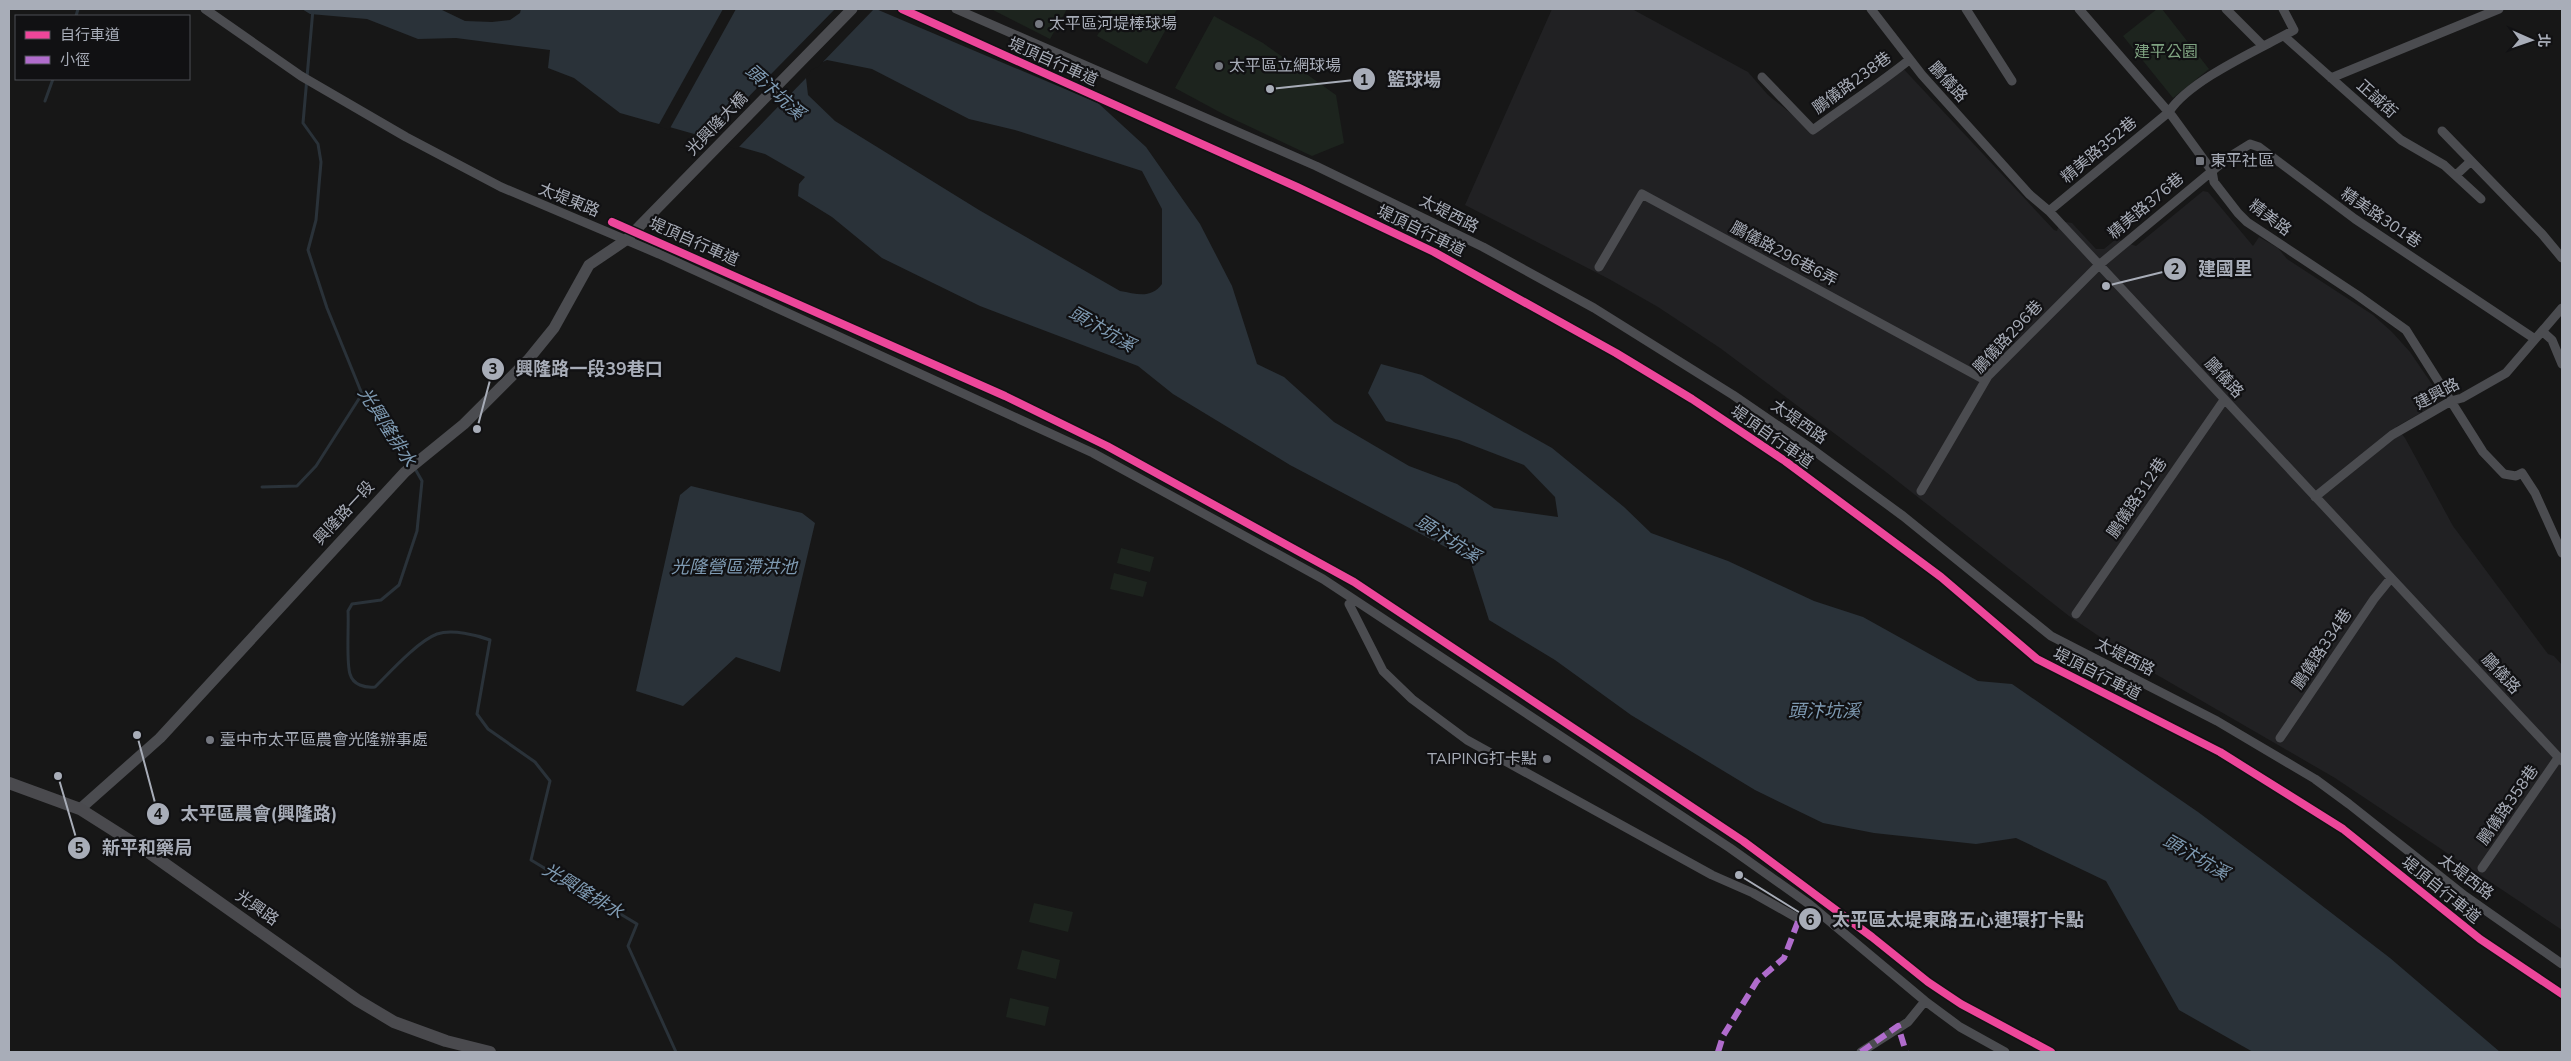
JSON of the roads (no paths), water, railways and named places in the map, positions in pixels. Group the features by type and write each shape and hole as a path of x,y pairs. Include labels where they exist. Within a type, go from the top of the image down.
{"main road":[{"name":"光興路","path":"9,783 80,810 151,854 357,1000 394,1022 417,1031 490,1052"}],"street":[{"name":"太堤東路","path":"205,9 301,76 406,137 501,187 626,240 1093,453 1323,579 1418,640 1737,854 1809,904 1925,1001 1960,1027 2005,1052"},
{"name":"光興隆大橋","path":"626,240 852,9"},
{"name":"太堤西路","path":"956,9 1324,170 1482,248 1594,308 1725,390 1809,447 1903,516 2051,636 2217,721 2315,779 2350,804 2465,896 2562,964"},
{"name":"鵬儀路","path":"1871,9 1909,60 2029,194 2049,211 2560,760"},
{"path":"1966,9 2012,81"},
{"name":"精美路","path":"2079,9 2169,112 2212,170 2214,182 2247,222 2406,330 2483,452 2504,474 2516,476 2522,473 2535,493 2562,553"},
{"path":"2226,9 2263,46"},
{"name":"精美路352巷","path":"2049,211 2169,112 2174,104 2210,77 2294,30 2283,9"},
{"path":"2331,78 2499,9"},
{"name":"正誠街","path":"2284,36 2401,140 2444,165 2481,199"},
{"name":"鵬儀路238巷","path":"1762,77 1813,130 1849,103 1871,91 1909,60"},
{"path":"2442,131 2562,258"},
{"name":"精美路301巷","path":"2212,170 2250,144 2259,147 2370,229 2535,339"},
{"path":"2456,175 2471,161"},
{"name":"精美路376巷","path":"2099,265 2212,170"},
{"name":"鵬儀路296巷6弄","path":"1599,267 1642,194 1985,380"},
{"name":"興隆路一段","path":"80,810 160,738 405,472 464,424 528,360 554,328 589,265 626,240"},
{"name":"鵬儀路296巷","path":"1921,491 1985,380 2099,265"},
{"name":"建興路","path":"2315,497 2392,435 2451,401 2462,398 2506,373 2562,308"},
{"path":"2542,331 2552,340 2562,364"},
{"name":"鵬儀路312巷","path":"2076,614 2224,400"},
{"name":"鵬儀路334巷","path":"2280,738 2374,599 2391,578"},
{"path":"1349,604 1383,671 1412,699 1467,740 1712,875 1753,893 1799,919"},
{"name":"鵬儀路358巷","path":"2482,868 2560,760"},
{"path":"1861,1052 1898,1026 1908,1022 1925,1001"}],"water":[{"name":"頭汴坑溪","path":"302,9 440,9 465,21 492,22 510,20 520,13 521,9 876,9 1098,103 1146,147 1200,224 1232,286 1257,364 1284,377 1334,422 1409,466 1457,484 1494,508 1558,517 1555,497 1524,465 1459,440 1386,421 1368,393 1381,364 1422,375 1552,448 1624,507 1651,533 1728,561 1814,601 1863,617 1978,681 2012,684 2198,812 2273,868 2390,958 2500,1052 2253,1052 2179,1010 2106,881 2016,838 1976,844 1874,833 1823,823 1755,790 1631,715 1555,660 1489,620 1470,560 1290,465 1173,394 1138,366 980,306 882,258 832,217 798,196 799,184 805,177 765,154 620,113 574,78 548,68 550,50 456,38 418,39 367,19 310,14","holes":["827,60 872,69 969,119 1015,130 1142,171 1162,209 1162,284 1158,289 1148,294 1120,291 979,210 835,121 808,95 806,78 809,68"]},
{"name":"光隆營區滯洪池","path":"691,486 802,513 815,523 780,672 736,657 683,706 636,691 680,495"}],"waterway":[{"path":"76,15 78,9"},
{"name":"光興隆排水","path":"313,9 303,123 318,144 321,162 316,220 308,250 327,308 362,394 406,453 422,481 417,531 399,585 381,600 352,604 348,611 348,661 350,674 354,681 360,685 375,687 421,643 437,634 457,632 490,640 477,714 488,729 535,762 550,781 531,860 637,924 628,946 676,1052"},
{"path":"45,101 53,80"},
{"path":"262,487 297,486 316,466 362,394"}],"place":[{"name":"太平區河堤棒球場","path":"1039,24"},
{"name":"太平區立網球場","path":"1219,66"},
{"name":"籃球場","path":"1270,89"},
{"name":"東平社區","path":"2200,161"},
{"name":"建國里","path":"2106,286"},
{"name":"興隆路一段39巷口","path":"477,429"},
{"name":"太平區農會(興隆路)","path":"137,735"},
{"name":"臺中市太平區農會光隆辦事處","path":"210,740"},
{"name":"TAIPING打卡點","path":"1547,759"},
{"name":"新平和藥局","path":"58,776"},
{"name":"太平區太堤東路五心連環打卡點","path":"1739,875"}],"park label":[{"name":"建平公園","path":"2166,52"}]}
